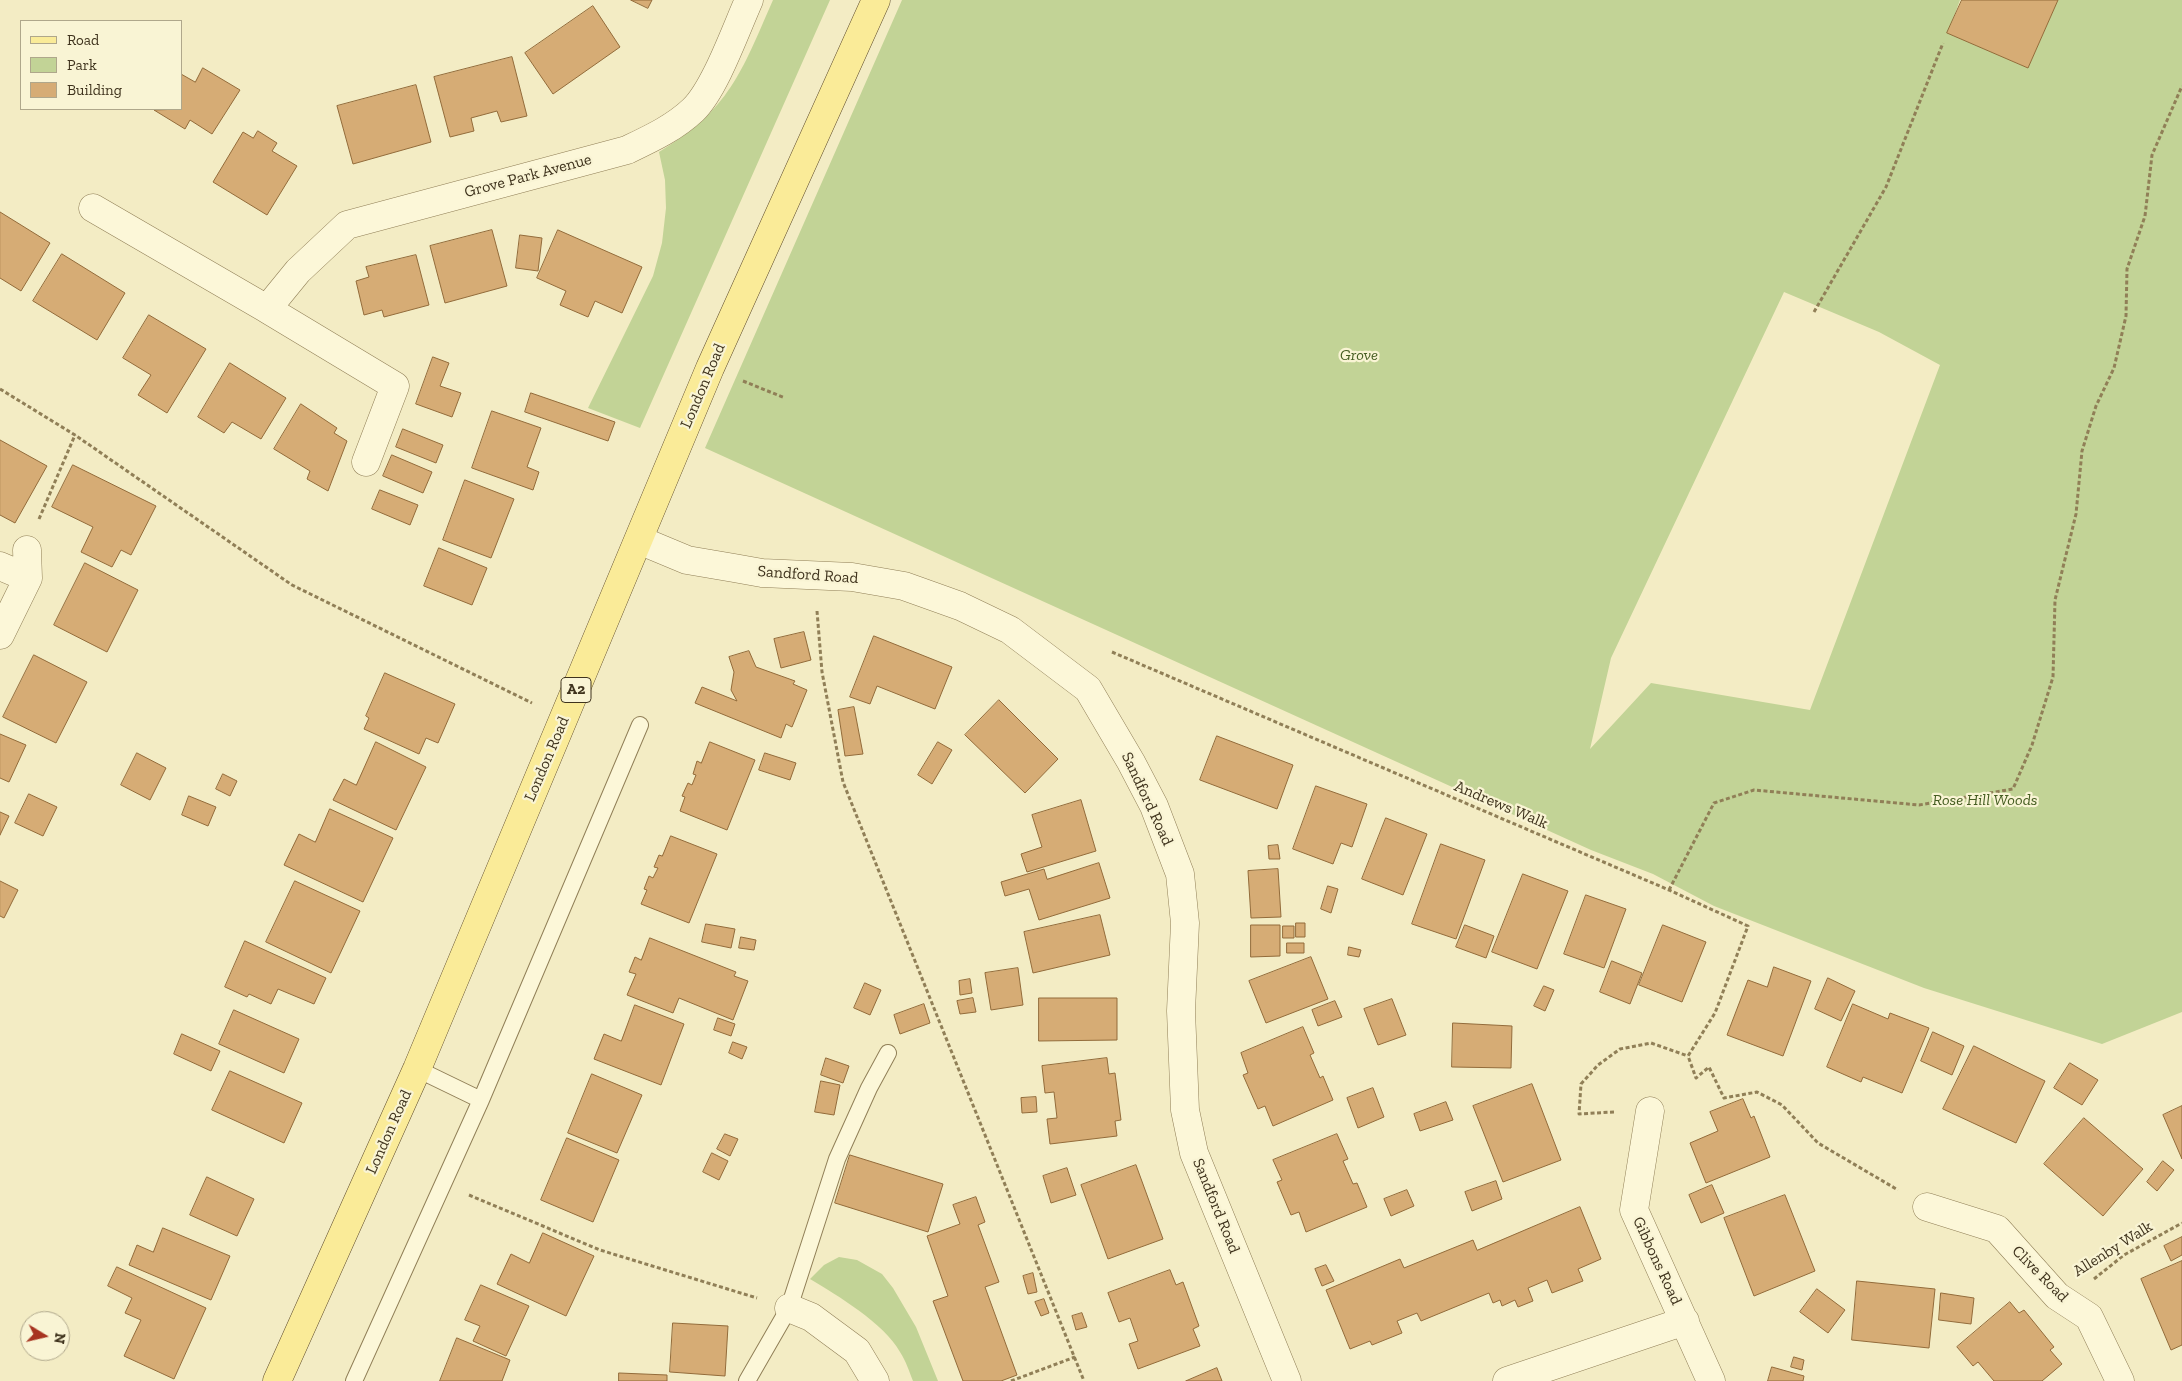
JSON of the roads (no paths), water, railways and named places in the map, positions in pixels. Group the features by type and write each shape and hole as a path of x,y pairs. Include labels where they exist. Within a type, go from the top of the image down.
{"main road":[{"name":"London Road","path":"277,1381 417,1070 710,368 876,0"}],"street":[{"name":"Grove Park Avenue","path":"266,309 298,272 347,225 627,150 661,134 693,110 709,87 749,0"},
{"path":"93,208 395,386 366,462"},
{"name":"Sandford Road","path":"639,540 687,560 762,572 815,574 904,586 960,606 1010,630 1088,689 1120,741 1154,806 1180,874 1185,922 1181,1011 1185,1110 1194,1153 1287,1381"},
{"path":"0,635 28,578 27,550"},
{"path":"0,566 28,578"},
{"name":"Gibbons Road","path":"1650,1111 1634,1210 1711,1381"},
{"name":"Clive Road","path":"1927,1207 1997,1229 2058,1296 2089,1317 2120,1381"},
{"path":"788,1308 811,1317 857,1351 875,1381"},
{"name":"Gibbons Road","path":"1507,1381 1685,1321"}],"lane":[{"path":"354,1381 481,1100 640,725"},
{"path":"747,1381 788,1308 837,1159 869,1088 888,1053"},
{"path":"417,1070 481,1100"}],"park label":[{"name":"Grove","path":"1359,355"},
{"name":"Rose Hill Woods","path":"1985,800"}]}
